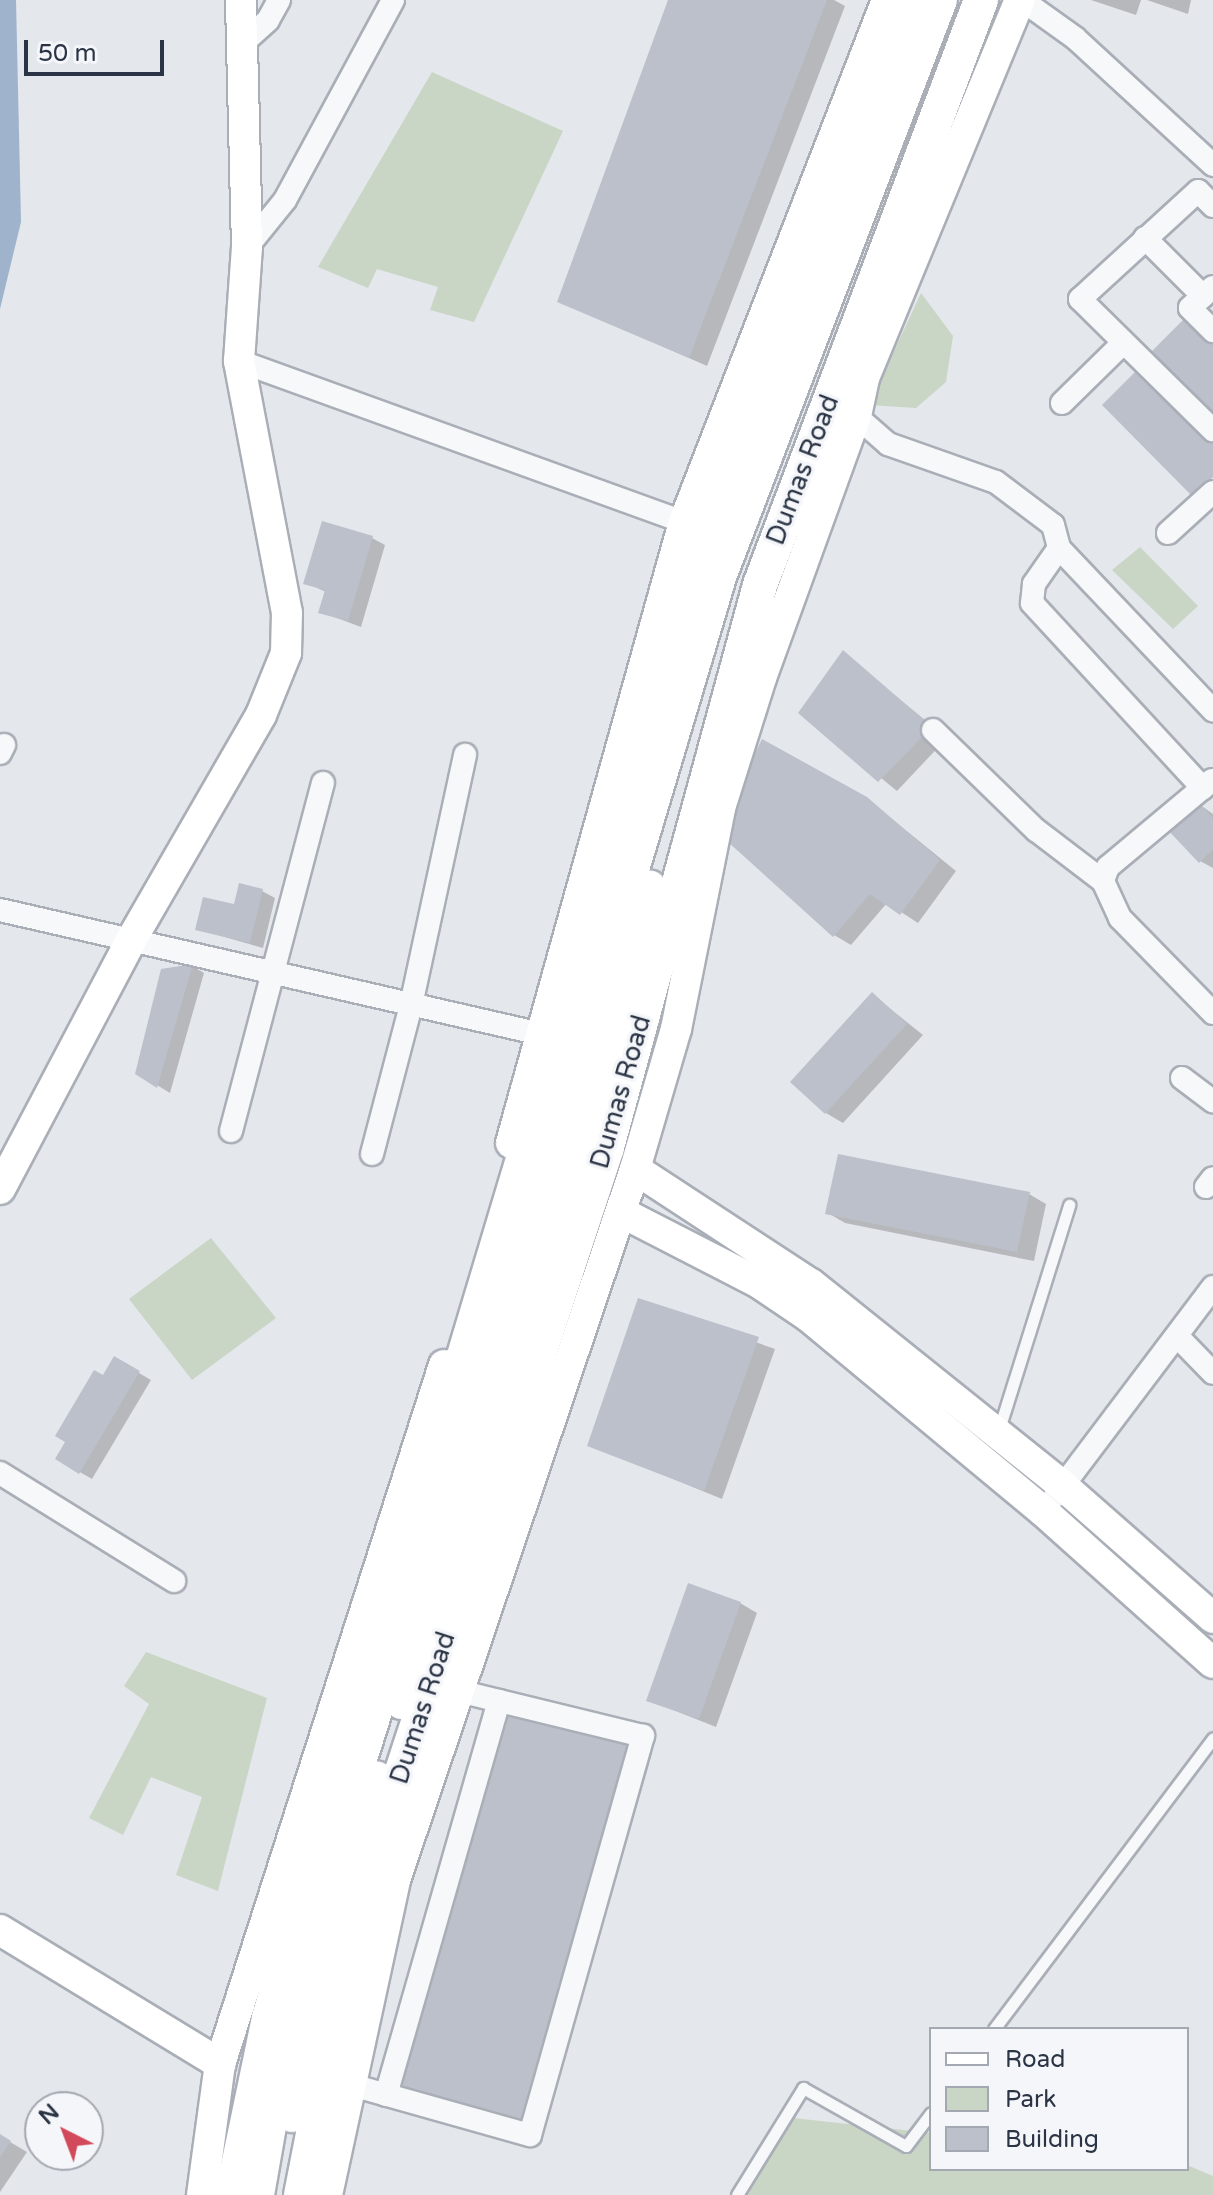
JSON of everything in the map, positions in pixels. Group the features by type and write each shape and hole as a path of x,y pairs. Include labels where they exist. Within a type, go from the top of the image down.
{"main road":[{"path":"232,2195 269,2018 337,1779 698,576 788,324 915,0"},
{"name":"Dumas Road","path":"301,2195 358,1905 607,1147 760,585 981,0"}],"street":[{"path":"0,1189 130,942 261,715 286,653 287,613 239,361 247,247 245,41 241,0"},
{"path":"245,41 268,20 279,0"},
{"path":"247,247 285,200 393,0"},
{"path":"202,2195 220,2064 479,1257 684,522 887,0"},
{"path":"259,2195 293,2001 333,1850 479,1390 721,577 942,0"},
{"path":"276,2195 315,2010 376,1778 519,1343 730,602 958,0"},
{"path":"327,2195 348,2084 395,1880 635,1169 676,1029 720,808 761,678 856,416 864,378 1021,0 1075,38 1213,165"},
{"path":"1208,193 1145,238 1080,299 1213,430"},
{"path":"1145,238 1208,291 1190,308 1213,331"},
{"path":"1062,403 1123,343"},
{"path":"239,361 684,522"},
{"path":"856,416 888,444 996,482 1020,497 1053,525 1059,548 1213,710"},
{"path":"1168,533 1213,492"},
{"path":"1059,548 1034,584 1032,603 1208,783 1108,867 1103,881"},
{"path":"933,730 1036,830 1103,881 1120,918 1213,1013"},
{"path":"372,1154 411,1005 465,755"},
{"path":"231,1131 323,783"},
{"path":"0,910 541,1034"},
{"path":"1182,1078 1213,1101"},
{"path":"635,1169 771,1255 1063,1486 1213,1618"},
{"path":"621,1212 759,1283 808,1316 1043,1511 1213,1663"},
{"path":"1043,1511 1213,1287"},
{"path":"1178,1337 1213,1373"},
{"path":"0,1473 174,1581"},
{"path":"348,2084 530,2135 643,1736 459,1691"},
{"path":"386,2095 499,1701"},
{"path":"0,1930 220,2064"}],"lane":[{"path":"998,1434 1069,1205"},
{"path":"996,2027 1213,1738"},
{"path":"737,2195 803,2088 906,2146 929,2116"}],"green space":[{"path":"432,72 563,131 474,322 430,310 438,287 377,269 368,288 318,267"},
{"path":"921,293 953,336 946,382 916,408 869,405"},
{"path":"1140,547 1198,606 1173,629 1112,570"},
{"path":"211,1238 276,1318 192,1380 129,1299"},
{"path":"146,1652 267,1698 218,1891 176,1875 202,1797 151,1777 123,1835 89,1818 149,1704 124,1686"},
{"path":"784,2117 929,2133 929,2171 1189,2171 1189,2166 1213,2176 1213,2195 732,2195"}],"water":[{"path":"0,0 16,0 21,222 0,309"}],"building":[{"path":"668,0 827,0 689,358 557,302"},
{"path":"1188,315 1213,341 1213,416 1150,353"},
{"path":"1140,367 1213,443 1213,477 1193,497 1102,405"},
{"path":"322,521 373,536 348,621 318,613 325,590 303,584"},
{"path":"843,650 932,727 878,782 798,713"},
{"path":"762,739 867,797 940,860 900,915 870,894 833,937 717,832"},
{"path":"1196,800 1213,818 1213,849 1199,863 1166,828"},
{"path":"239,883 263,889 250,943 195,930 203,897 234,904"},
{"path":"193,964 157,1088 135,1074 161,969"},
{"path":"872,992 907,1024 825,1114 790,1082"},
{"path":"838,1154 1030,1192 1017,1252 825,1214"},
{"path":"638,1298 759,1337 704,1491 587,1446"},
{"path":"114,1356 140,1371 79,1474 55,1459 65,1442 55,1436 94,1370 103,1375"},
{"path":"688,1583 741,1602 699,1719 646,1701"},
{"path":"505,1710 635,1742 525,2126 397,2086"},
{"path":"0,2134 11,2141 0,2157"}]}
